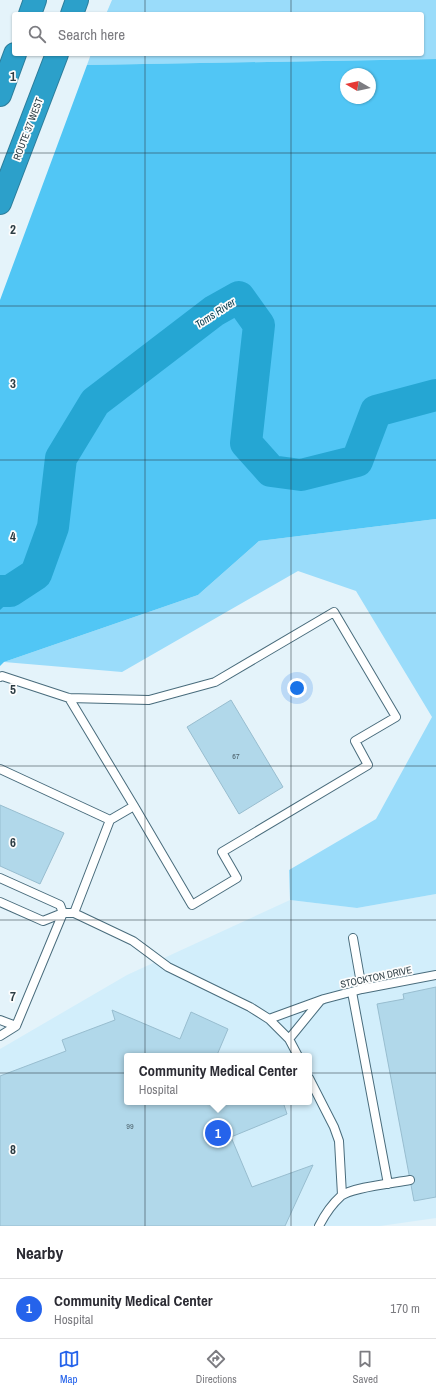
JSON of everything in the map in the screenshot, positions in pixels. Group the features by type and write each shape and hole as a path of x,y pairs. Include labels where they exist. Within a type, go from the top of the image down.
{"highway":[{"path":"31,12 35,0"},
{"path":"73,12 77,0"},
{"path":"0,95 14,56"},
{"name":"ROUTE 37 WEST","path":"0,203 56,56"}],"lane":[{"path":"0,677 2,676 68,698 149,700 215,682 334,612 396,717 355,741 368,765 222,852 237,878 192,905 68,698"},
{"path":"0,769 110,820"},
{"path":"74,913 110,820 134,806"},
{"path":"0,878 60,905 63,913 16,1026 0,1036"},
{"path":"0,902 43,921 63,913 74,913 133,941 168,966 250,1007 269,1020 289,1039 296,1053"},
{"path":"353,938 362,989"},
{"name":"STOCKTON DRIVE","path":"269,1020 320,1000 362,989 436,975"},
{"path":"352,992 388,1184"},
{"path":"289,1039 320,1000"},
{"path":"0,1020 16,1026"},
{"path":"312,1084 339,1140 342,1195"},
{"path":"319,1226 327,1210 342,1195 367,1187 410,1180"}],"shaded area":[{"path":"112,0 436,0 436,59 87,65 90,56 424,56 424,12 107,12"},
{"path":"436,59 436,519 259,541 198,595 4,662 0,666 0,300 87,65"},
{"path":"436,519 436,894 357,908 290,900 289,870 376,819 432,717 356,591 298,571 122,672 4,662 198,595 259,541"},
{"path":"0,579 3,579 14,597 0,610"},
{"path":"436,894 436,1218 380,1226 0,1226 0,1049 127,975 290,900 357,908"}],"building":[{"path":"231,700 283,787 239,814 187,727"},
{"path":"0,805 64,833 40,884 0,866"},
{"path":"436,987 436,1197 414,1201 377,1004 404,999 403,994"},
{"path":"112,1010 180,1039 191,1012 228,1029 218,1053 124,1053 124,1105 284,1105 287,1114 231,1137 252,1187 313,1165 285,1226 0,1226 0,1076 66,1051 62,1040 115,1020"}],"waterway":[{"name":"Toms River","path":"0,591 10,591 36,574 53,527 61,458 95,402 214,311 239,297 259,325 246,443 271,471 301,475 357,461 376,411 436,395"}],"place":[{"name":"Community Medical Center","path":"218,1133"}]}
